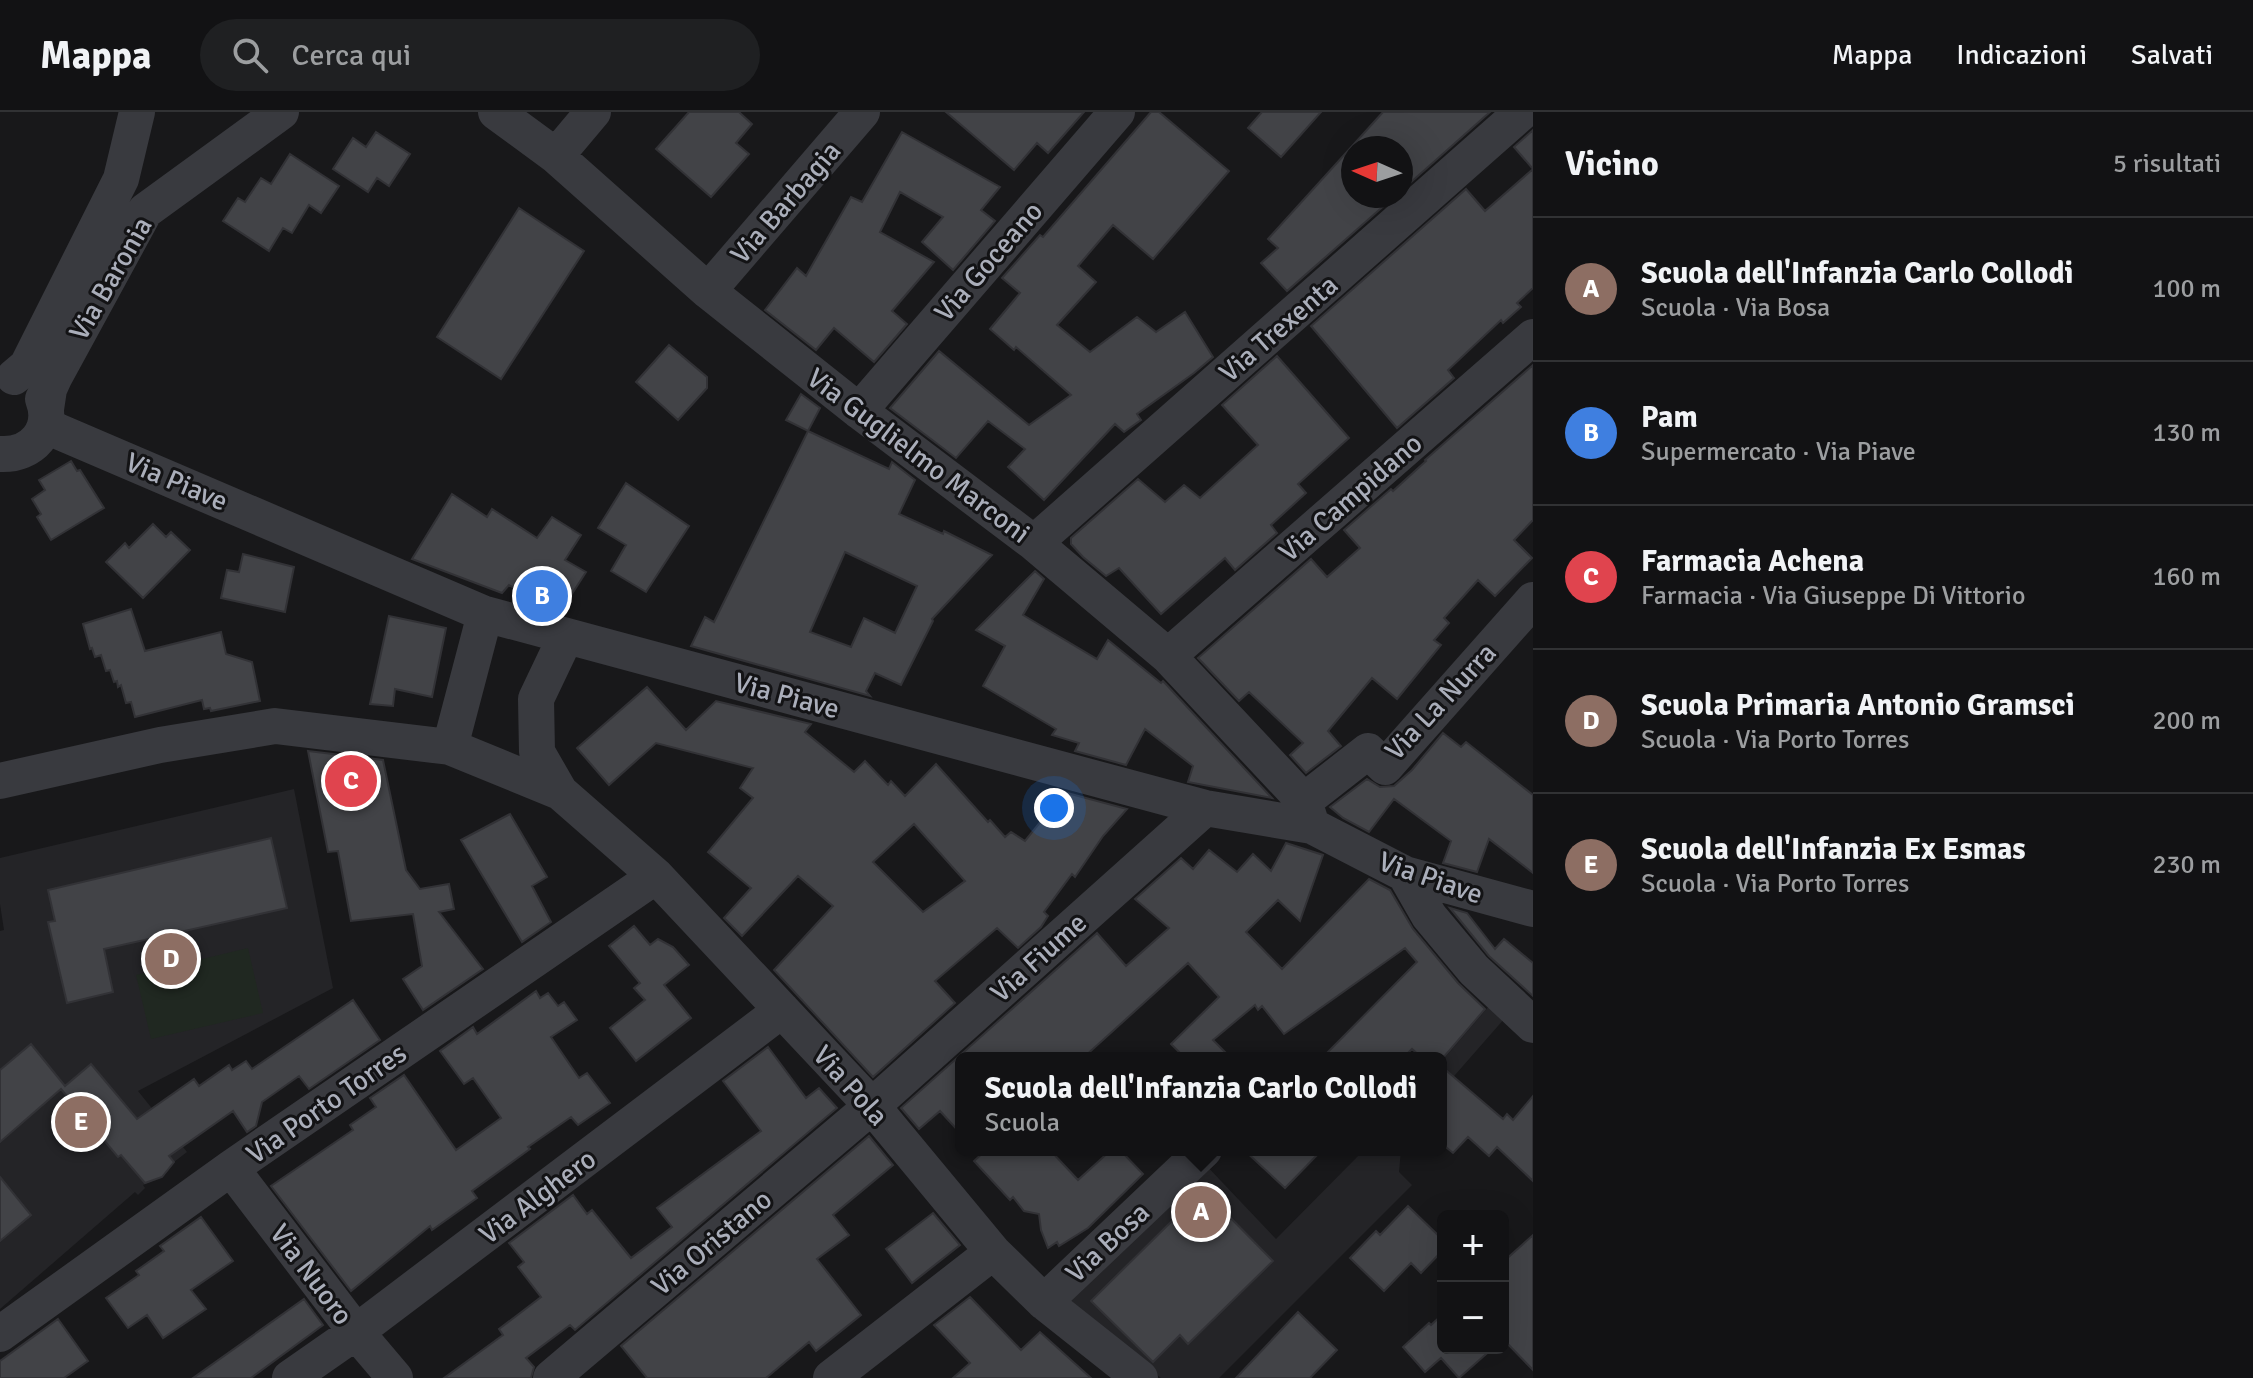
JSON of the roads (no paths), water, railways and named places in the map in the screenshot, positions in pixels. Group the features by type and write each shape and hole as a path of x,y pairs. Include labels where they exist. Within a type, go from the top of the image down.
{"street":[{"path":"7,377 27,366 121,179 137,112"},
{"name":"Via Baronia","path":"30,440 54,378 145,211 281,112"},
{"name":"Via Guglielmo Marconi","path":"496,112 556,156 708,291 859,411 1034,543 1168,656 1308,813"},
{"path":"556,156 593,112"},
{"name":"Via Barbagia","path":"708,291 862,112"},
{"name":"Via Goceano","path":"859,411 1117,112"},
{"name":"Via Trexenta","path":"1034,543 1522,112"},
{"name":"Via Campidano","path":"1168,656 1533,337"},
{"path":"7,377 35,388 30,440"},
{"name":"Via Piave","path":"30,440 485,614 1205,808 1308,813 1405,874 1533,909"},
{"name":"Via La Nurra","path":"1308,813 1368,751 1385,767 1533,600"},
{"path":"450,747 485,614"},
{"name":"Via Pola","path":"566,636 536,699 537,752 560,792 656,876 872,1106 993,1252 1044,1302 1140,1378"},
{"name":"Via Pola","path":"0,781 160,745 275,726 450,747 560,792"},
{"name":"Via Fiume","path":"872,1106 1205,808"},
{"path":"1405,874 1429,916 1474,970 1533,1025"},
{"name":"Via Porto Torres","path":"0,1334 231,1168 656,876"},
{"name":"Via Alghero","path":"290,1378 356,1332 782,1010"},
{"name":"Via Oristano","path":"551,1378 872,1106"},
{"name":"Via Bosa","path":"1044,1302 1198,1156"},
{"name":"Via Nuoro","path":"231,1168 356,1332 395,1378"},
{"path":"831,1378 993,1252"}],"place":[{"name":"Pam","path":"542,596"},
{"name":"Farmacia Achena","path":"351,781"},
{"name":"Scuola Primaria Antonio Gramsci","path":"171,959"},
{"name":"Scuola dell'Infanzia Ex Esmas","path":"81,1122"},
{"name":"Scuola dell'Infanzia Carlo Collodi","path":"1201,1212"}]}
